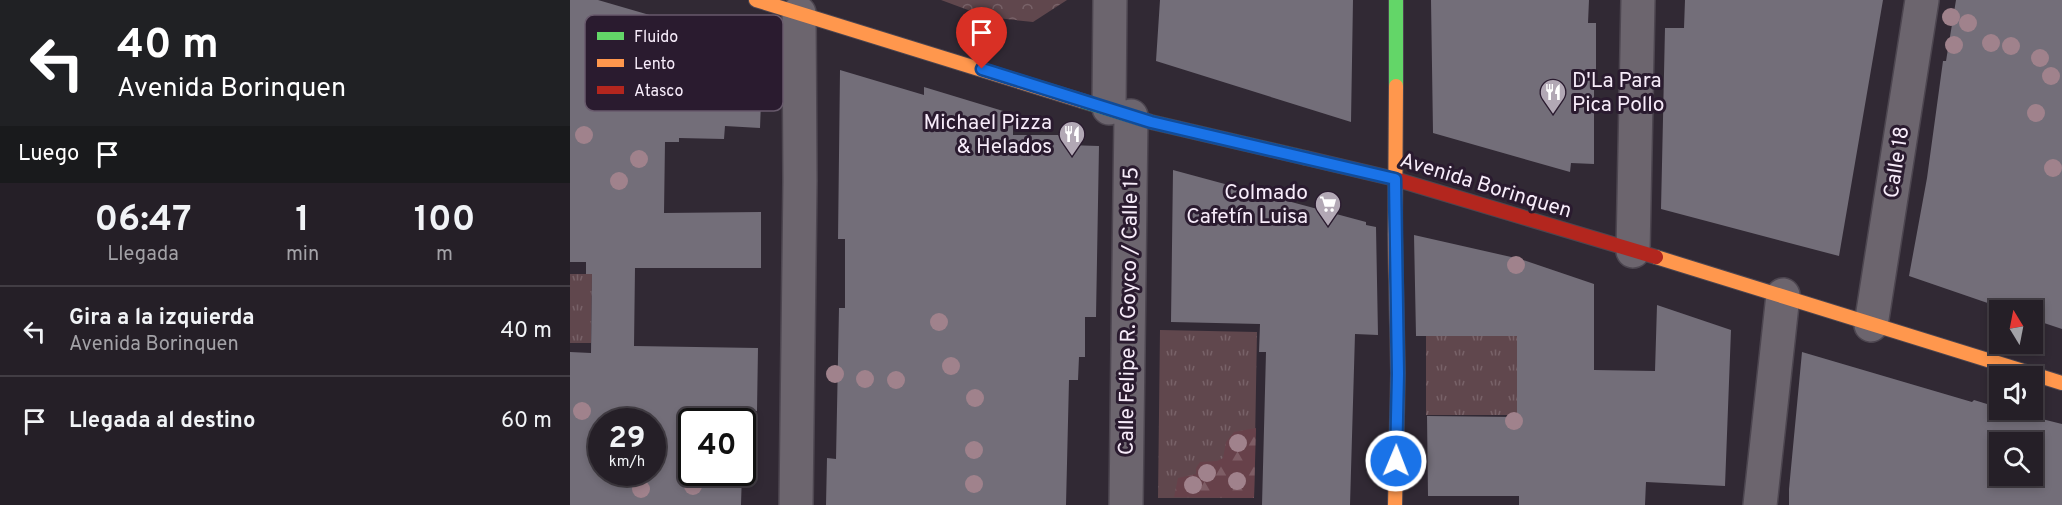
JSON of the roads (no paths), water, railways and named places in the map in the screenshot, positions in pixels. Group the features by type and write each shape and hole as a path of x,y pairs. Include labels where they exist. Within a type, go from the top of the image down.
{"street":[{"name":"Avenida Borinquen","path":"756,0 1120,112 1395,179 1783,295 1871,325 2062,383"},
{"name":"Calle Felipe R. Goyco / Calle 15","path":"1110,0 1120,112 1126,505"},
{"path":"1395,505 1398,374 1395,179 1396,0"},
{"path":"1633,251 1638,0"},
{"name":"Calle 18","path":"1871,325 1922,0"},
{"path":"796,505 800,181 799,13"},
{"path":"1760,505 1783,295"}],"place":[{"name":"D'La Para Pica Pollo","path":"1553,115"},
{"name":"Michael Pizza & Helados","path":"1072,157"},
{"name":"Colmado Cafetín Luisa","path":"1328,227"}]}
